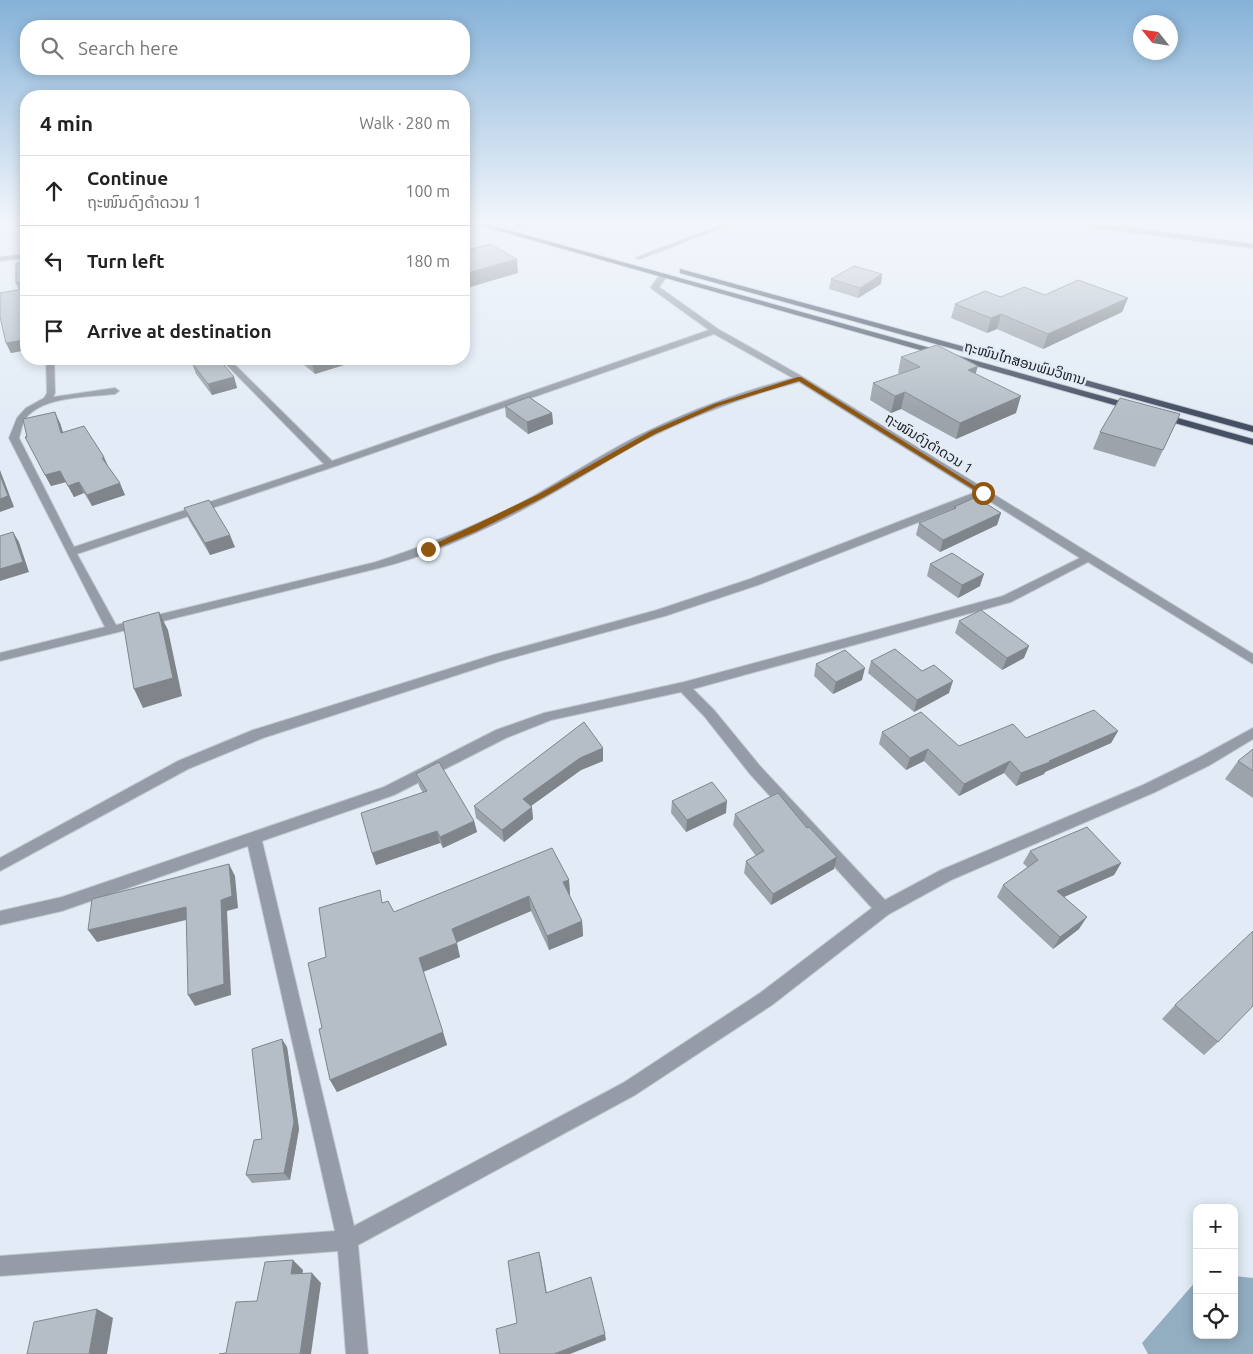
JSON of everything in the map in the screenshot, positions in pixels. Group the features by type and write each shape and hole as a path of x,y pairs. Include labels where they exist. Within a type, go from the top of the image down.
{"highway":[{"name":"ຖະໜົນໄກສອນພົມວິຫານ","path":"700,285 1253,442"},
{"name":"ຖະໜົນໄກສອນພົມວິຫານ","path":"734,285 1253,429"}],"street":[{"name":"ຖະໜົນດົງດຳດວນ 1","path":"656,285 655,287 715,331 800,379 1253,660"},
{"path":"71,552 330,465 715,331"},
{"path":"47,400 51,393 50,365"},
{"path":"231,365 330,465"},
{"path":"0,657 370,567 428,549 541,496 653,432 716,405 800,379"},
{"path":"112,629 14,438 20,420 29,410 47,400 115,391"},
{"path":"0,865 182,765 258,734 488,661 661,613 726,591 983,493"},
{"path":"0,918 62,904 389,791 500,734 549,716 684,687 1007,599 1088,558"},
{"path":"684,687 755,770 883,909"},
{"path":"0,1266 347,1240 629,1088 766,999 883,909 946,875 1148,789 1205,761 1253,733"},
{"path":"254,839 347,1240 357,1354"}],"water":[{"path":"1238,1276 1253,1278 1253,1354 1148,1354 1142,1343 1193,1285 1193,1339 1238,1339"}],"building":[{"path":"851,285 864,285 860,288"},
{"path":"1067,285 1092,285 1128,298 1048,334 1001,314 991,318 955,304 985,291 1001,297 1024,287 1045,295"},
{"path":"20,290 20,341 6,343 0,317 0,293"},
{"path":"937,345 978,366 968,370 1021,396 960,423 905,392 895,396 873,383 920,367 901,357"},
{"path":"194,365 224,365 234,377 208,384"},
{"path":"529,397 552,413 527,422 505,406"},
{"path":"1120,398 1180,414 1163,450 1100,432"},
{"path":"55,412 61,433 84,426 104,457 102,458 120,483 87,495 79,482 68,486 60,471 45,475 25,437 27,437 23,419"},
{"path":"0,475 8,496 0,499"},
{"path":"976,497 1001,513 943,540 919,523 956,508 954,507"},
{"path":"209,500 230,535 205,543 184,508"},
{"path":"13,532 23,562 0,569 0,536"},
{"path":"952,553 984,574 962,585 930,564"},
{"path":"981,610 1029,646 1007,658 959,621"},
{"path":"159,612 173,678 134,689 123,622"},
{"path":"895,649 922,671 934,665 953,681 917,700 871,661"},
{"path":"845,650 865,668 836,682 816,664"},
{"path":"1094,710 1118,731 1021,773 1010,761 964,784 928,749 910,758 882,732 921,712 959,746 1013,724 1026,738"},
{"path":"584,722 603,748 580,758 523,799 532,807 502,830 474,806"},
{"path":"1253,749 1253,771 1238,761"},
{"path":"439,762 474,821 440,837 437,831 372,853 361,813 427,791 416,774"},
{"path":"712,782 727,801 687,820 672,801"},
{"path":"778,793 807,828 809,827 837,857 773,894 746,861 764,851 735,814"},
{"path":"1087,827 1121,863 1057,891 1087,917 1060,937 1003,885 1038,860 1030,851"},
{"path":"552,848 569,880 563,882 582,921 547,936 529,896 452,929 457,943 419,958 443,1032 330,1080 319,1029 322,1028 308,963 326,957 319,908 380,890 382,903 388,901 394,912"},
{"path":"229,864 232,896 221,900 224,984 188,995 186,907 88,930 92,899"},
{"path":"1253,931 1253,1006 1218,1042 1175,1005"},
{"path":"282,1039 294,1122 284,1173 246,1175 254,1140 262,1139 252,1049"},
{"path":"539,1252 546,1293 591,1277 605,1334 554,1354 500,1354 496,1329 517,1323 508,1261"},
{"path":"293,1260 291,1274 312,1273 300,1354 219,1354 226,1353 236,1302 257,1301 265,1262"},
{"path":"97,1309 89,1354 27,1354 34,1322"}],"route":[{"path":"428,549 541,496 653,432 716,405 778,384 800,379 983,493"}]}
